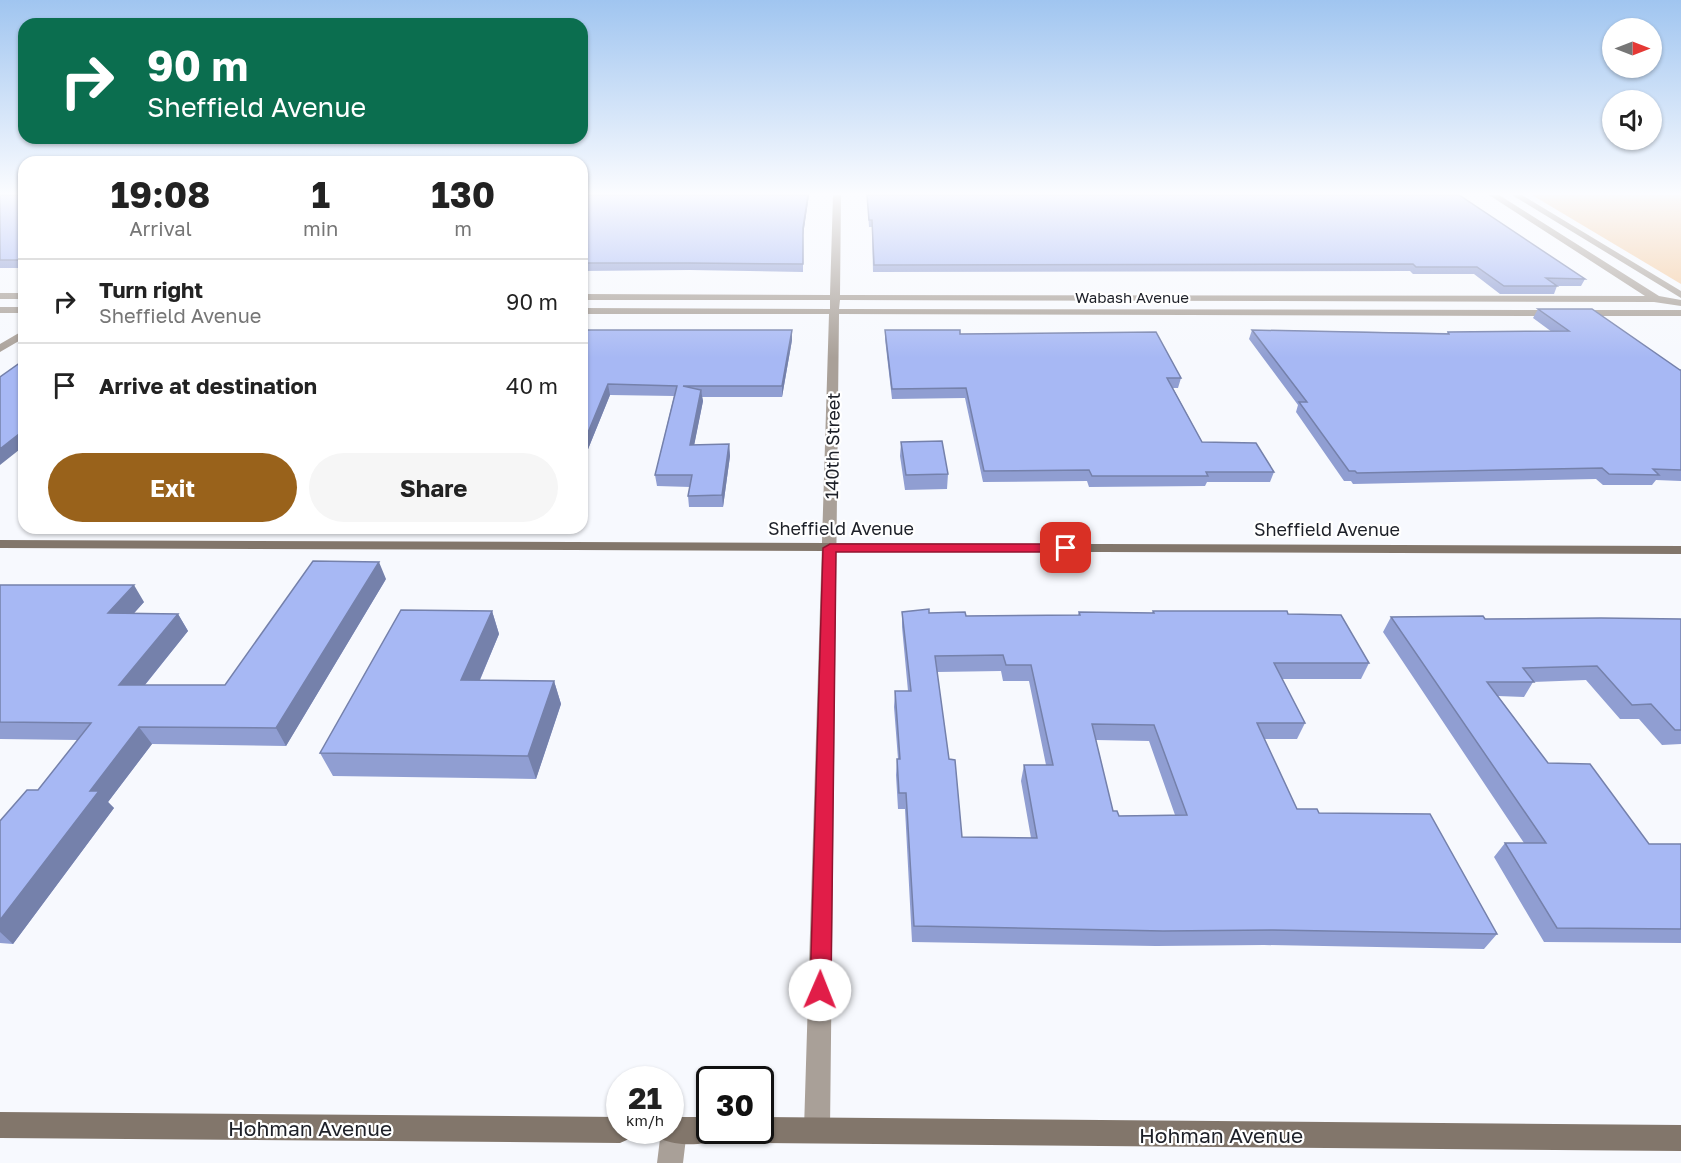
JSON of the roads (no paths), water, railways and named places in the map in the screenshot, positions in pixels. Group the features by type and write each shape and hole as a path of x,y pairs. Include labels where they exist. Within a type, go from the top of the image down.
{"street":[{"name":"140th Street","path":"817,1129 836,249"},
{"path":"1579,249 1658,299"},
{"path":"1606,249 1681,295"},
{"path":"0,296 18,296"},
{"name":"Wabash Avenue","path":"588,297 835,305 1681,311"},
{"name":"Wabash Avenue","path":"588,311 835,305 1658,299 1681,311"},
{"path":"0,310 18,310"},
{"path":"0,349 18,337"},
{"name":"Sheffield Avenue","path":"0,544 1681,550"},
{"name":"Hohman Avenue","path":"0,1125 606,1130"},
{"name":"Hohman Avenue","path":"774,1130 1681,1138"},
{"path":"670,1163 671,1144"}]}
